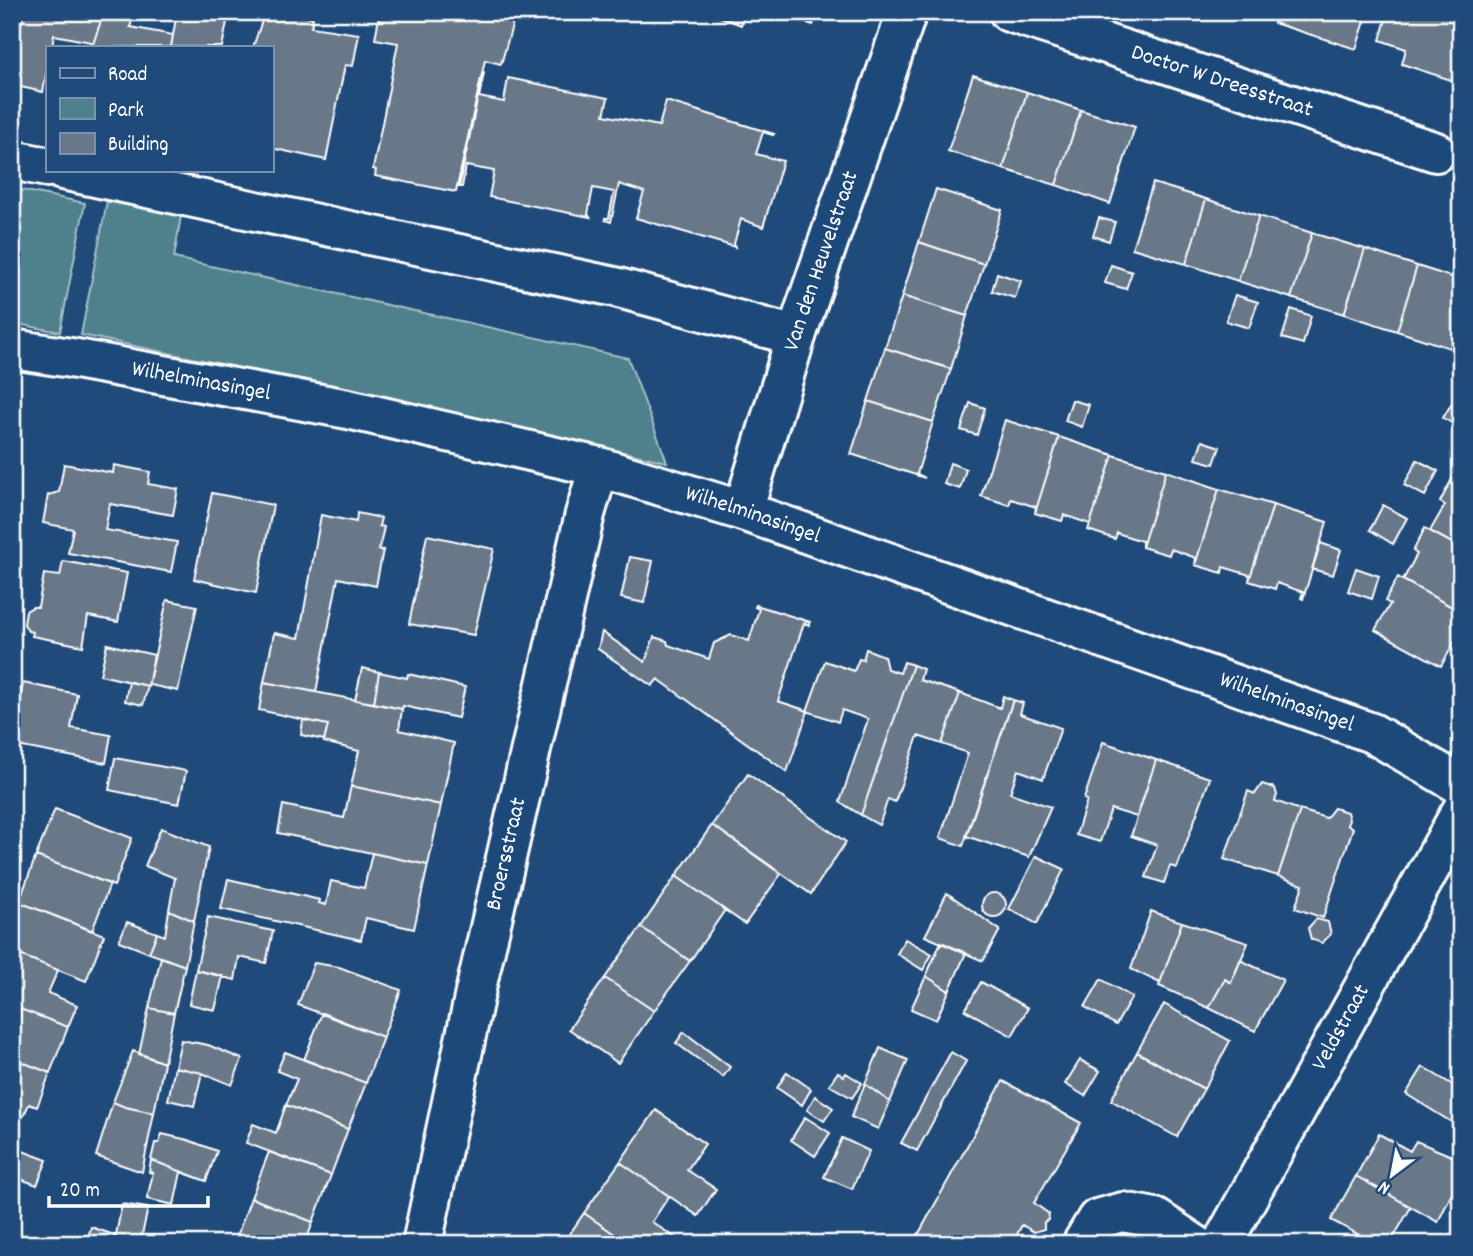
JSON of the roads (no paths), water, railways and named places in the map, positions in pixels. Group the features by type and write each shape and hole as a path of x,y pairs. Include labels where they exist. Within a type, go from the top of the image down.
{"street":[{"name":"Van den Heuvelstraat","path":"743,511 796,336 907,12"},
{"name":"Doctor W Dreesstraat","path":"1009,12 1436,152"},
{"path":"12,160 46,167"},
{"path":"71,172 615,287 796,336"},
{"name":"Wilhelminasingel","path":"13,351 71,358 348,409 599,467 743,511 1372,733 1461,785"},
{"name":"Broersstraat","path":"422,1244 475,993 585,514 599,467"},
{"name":"Veldstraat","path":"1222,1244 1461,812"},
{"path":"1082,1244 1097,1219 1123,1212 1155,1219 1194,1244"}]}
